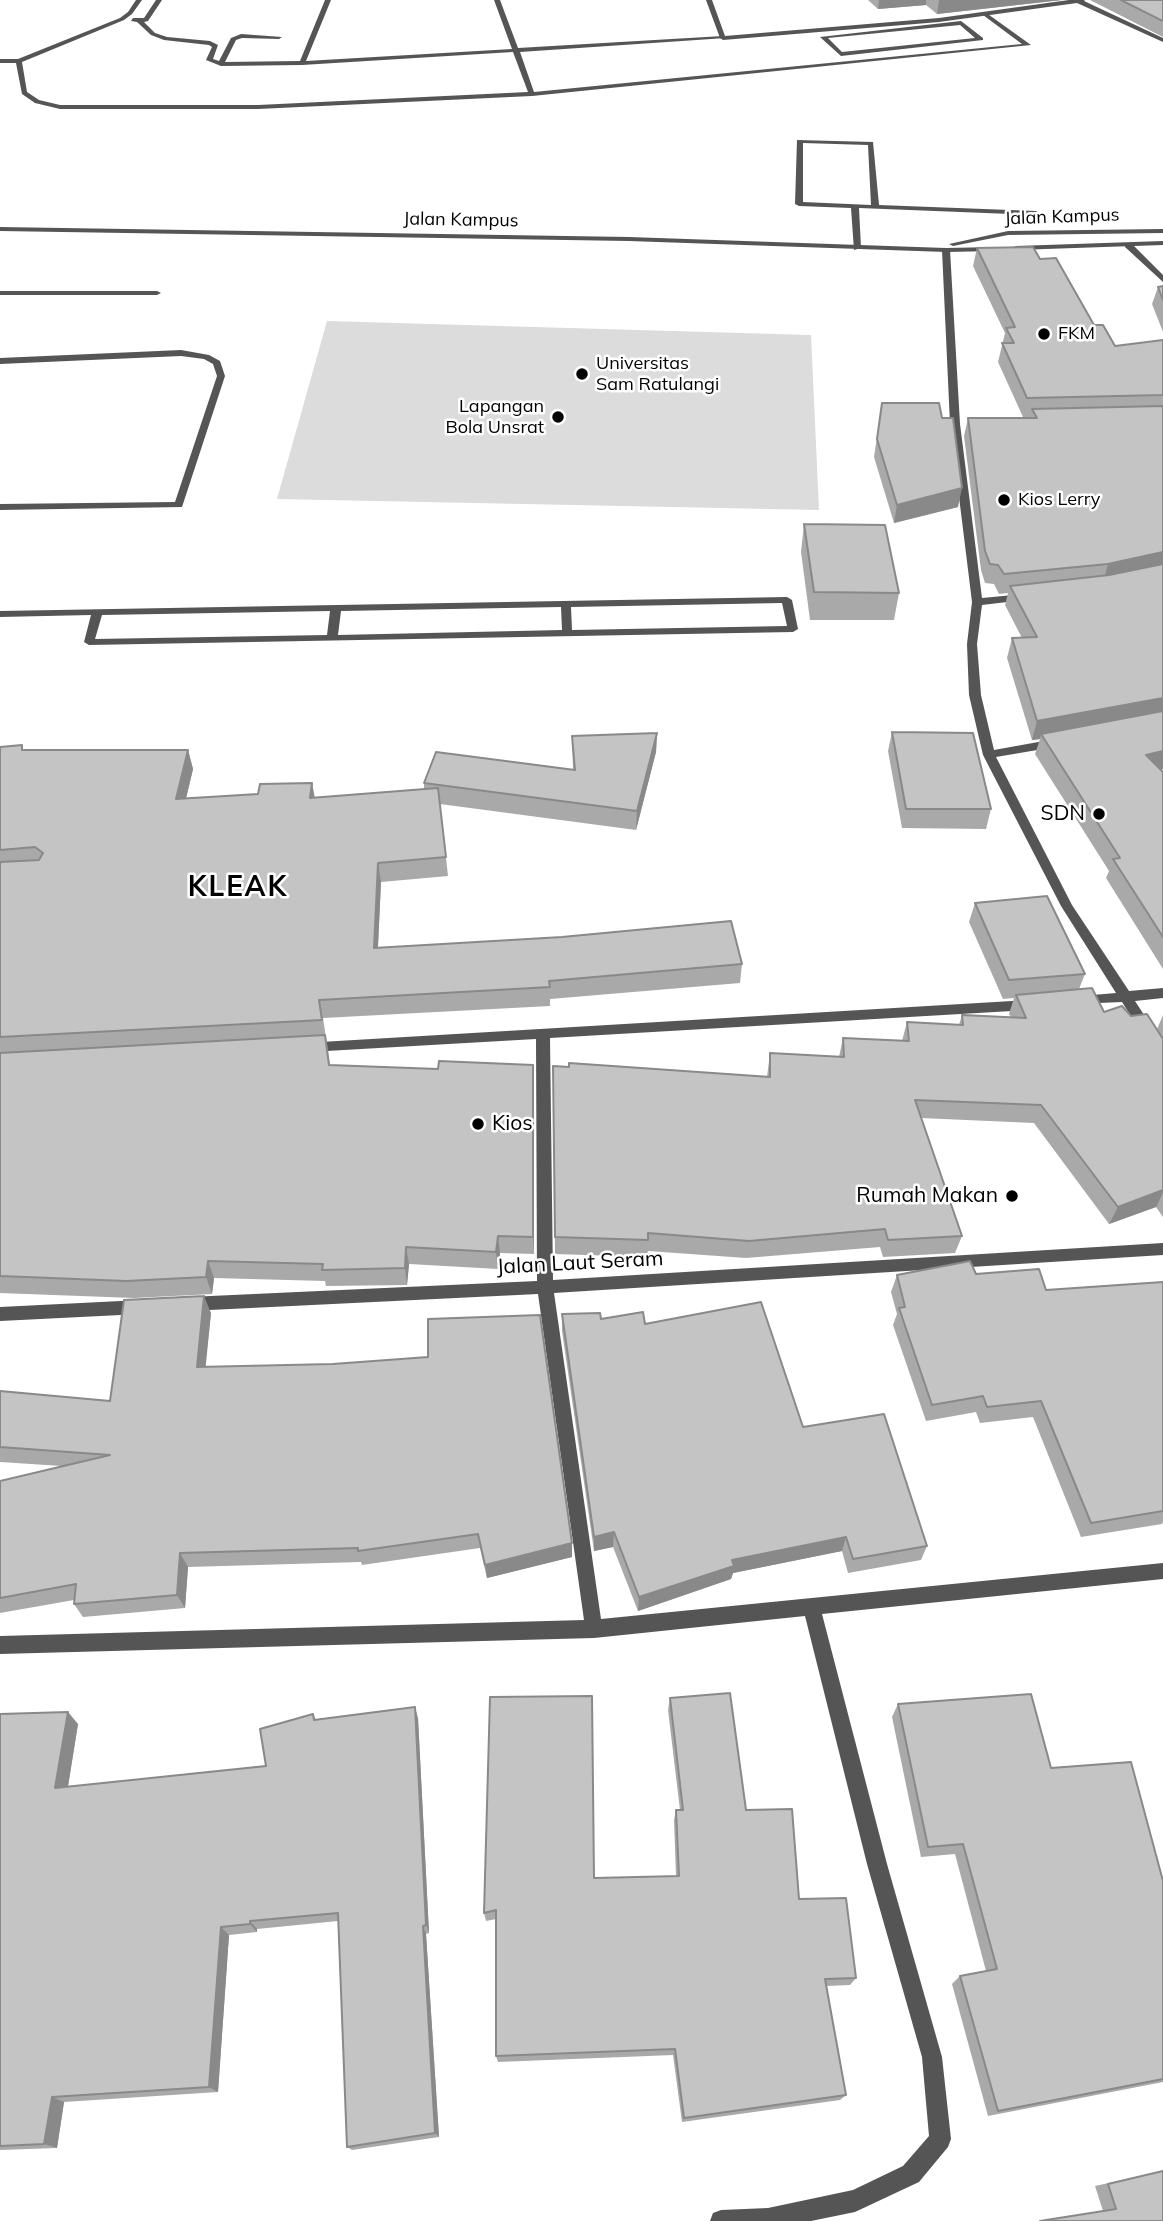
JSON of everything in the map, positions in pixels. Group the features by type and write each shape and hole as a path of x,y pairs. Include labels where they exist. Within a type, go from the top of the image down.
{"street":[{"path":"0,61 19,61 122,19 139,0"},
{"path":"122,19 146,20 159,0"},
{"path":"302,63 328,0"},
{"path":"496,0 532,94"},
{"path":"709,0 723,38"},
{"path":"139,21 153,34 166,39 210,43 216,46 209,60 221,64 302,63 723,38 985,14 1079,0 1163,40"},
{"path":"19,61 24,93 37,102 60,107 258,107 532,94 1028,45 985,14"},
{"path":"961,23 981,39 841,54 823,37 857,34 930,26 961,23"},
{"path":"930,26 951,42"},
{"path":"849,27 876,50"},
{"path":"891,30 910,47"},
{"path":"221,64 233,39 241,36 279,37"},
{"path":"876,207 871,143 799,141 799,204 855,206 876,207 1036,213"},
{"path":"855,206 857,248"},
{"name":"Jalan Kampus","path":"0,229 629,239 921,250 1163,243"},
{"name":"Jalan Kampus","path":"921,250 1008,233 1163,231"},
{"path":"1128,245 1163,281"},
{"path":"946,250 955,424 977,602 972,643 975,695 989,755 1061,896 1163,1055"},
{"path":"0,293 157,293"},
{"path":"0,361 181,353 206,357 216,363 221,376 179,505 0,507"},
{"path":"955,424 968,424"},
{"path":"977,602 1040,595"},
{"path":"0,614 97,612 787,600 793,629 89,642 97,612"},
{"path":"566,604 567,633"},
{"path":"332,638 336,608"},
{"path":"989,755 1068,741"},
{"path":"1073,1001 1163,993"},
{"path":"293,1048 1046,1003"},
{"path":"543,1034 545,1287 594,1629"},
{"name":"Jalan Laut Seram","path":"0,1314 545,1287 1163,1249"},
{"path":"0,1645 594,1629 1161,1576"},
{"path":"721,2221 768,2220 855,2201 911,2174 940,2139 932,2057 877,1864 811,1607"}],"shaded area":[{"name":"Lapangan Bola Unsrat","path":"327,321 811,335 819,510 277,499"}],"building":[{"path":"1121,0 1163,0 1163,21"},
{"name":"FKM","path":"1033,247 1040,259 1056,258 1094,325 1103,325 1115,346 1163,340 1163,395 1027,398 1002,343 1014,343 1006,328 1015,327 977,248"},
{"path":"1163,286 1163,300 1158,287"},
{"path":"882,403 939,403 942,418 953,418 962,488 897,505 877,439"},
{"path":"1163,406 1163,552 1108,564 1004,574 998,565 990,564 985,551 968,418 1037,418 1032,409"},
{"path":"804,524 885,525 899,593 814,592"},
{"path":"1163,564 1163,698 1037,721 1012,638 1037,637 1010,586 1109,575"},
{"path":"1163,711 1163,751 1146,755 1163,772 1163,937 1113,859 1120,858 1041,734"},
{"path":"892,732 973,733 991,809 906,809"},
{"path":"657,733 637,811 424,783 436,752 575,770 572,736"},
{"path":"22,745 22,750 188,750 176,799 258,794 260,784 312,783 310,798 438,788 446,857 378,863 374,948 562,937 731,921 742,964 549,981 550,987 319,1000 322,1020 0,1037 0,862 39,860 43,853 35,847 0,850 0,747"},
{"path":"1047,896 1085,974 1009,980 975,903"},
{"path":"1092,988 1104,1012 1122,1006 1131,1016 1147,1014 1163,1039 1163,1190 1118,1207 1041,1105 915,1100 962,1236 888,1240 885,1229 749,1241 648,1233 648,1240 555,1237 553,1066 569,1067 569,1063 770,1077 770,1053 844,1057 843,1038 909,1041 907,1022 963,1025 962,1015 1026,1018 1016,995"},
{"path":"325,1035 329,1065 438,1069 439,1061 533,1065 533,1237 498,1236 496,1252 406,1247 405,1268 322,1270 323,1264 208,1261 206,1277 126,1281 0,1276 0,1053"},
{"path":"970,1261 976,1274 1039,1269 1046,1290 1163,1282 1163,1511 1091,1523 1041,1401 987,1407 983,1396 932,1405 899,1308 905,1307 897,1275"},
{"path":"204,1296 197,1367 333,1364 428,1357 428,1319 540,1315 572,1543 485,1565 478,1534 358,1551 358,1548 180,1553 177,1595 74,1604 76,1584 0,1598 0,1481 110,1455 0,1447 0,1391 110,1401 124,1300"},
{"path":"761,1302 803,1427 884,1414 927,1546 853,1559 846,1537 732,1560 734,1566 639,1597 614,1532 594,1537 562,1314 600,1313 601,1319 643,1312 645,1324"},
{"path":"730,1693 746,1810 792,1809 799,1899 846,1898 856,1978 825,1979 846,2095 684,2118 675,2049 496,2056 496,1910 484,1913 490,1697 592,1696 594,1878 679,1876 676,1810 683,1810 670,1698"},
{"path":"1031,1694 1051,1768 1131,1762 1163,1881 1163,2079 998,2111 960,1976 997,1969 963,1844 928,1847 898,1704"},
{"path":"415,1707 426,1925 423,1926 435,2133 347,2147 338,1913 250,1921 250,1924 221,1927 209,2087 52,2097 44,2144 0,2146 0,1714 68,1712 55,1788 266,1766 260,1729 313,1714 314,1720"},
{"path":"1163,2171 1163,2221 1040,2221 1116,2209 1108,2184"}],"place":[{"name":"FKM","path":"1044,334"},
{"name":"Universitas Sam Ratulangi","path":"582,374"},
{"name":"Lapangan Bola Unsrat","path":"558,417"},
{"name":"Kios Lerry","path":"1004,500"},
{"name":"SDN","path":"1099,814"},
{"name":"Kios","path":"478,1124"},
{"name":"Rumah Makan","path":"1012,1196"}],"district":[{"name":"KLEAK","path":"238,888"}]}
